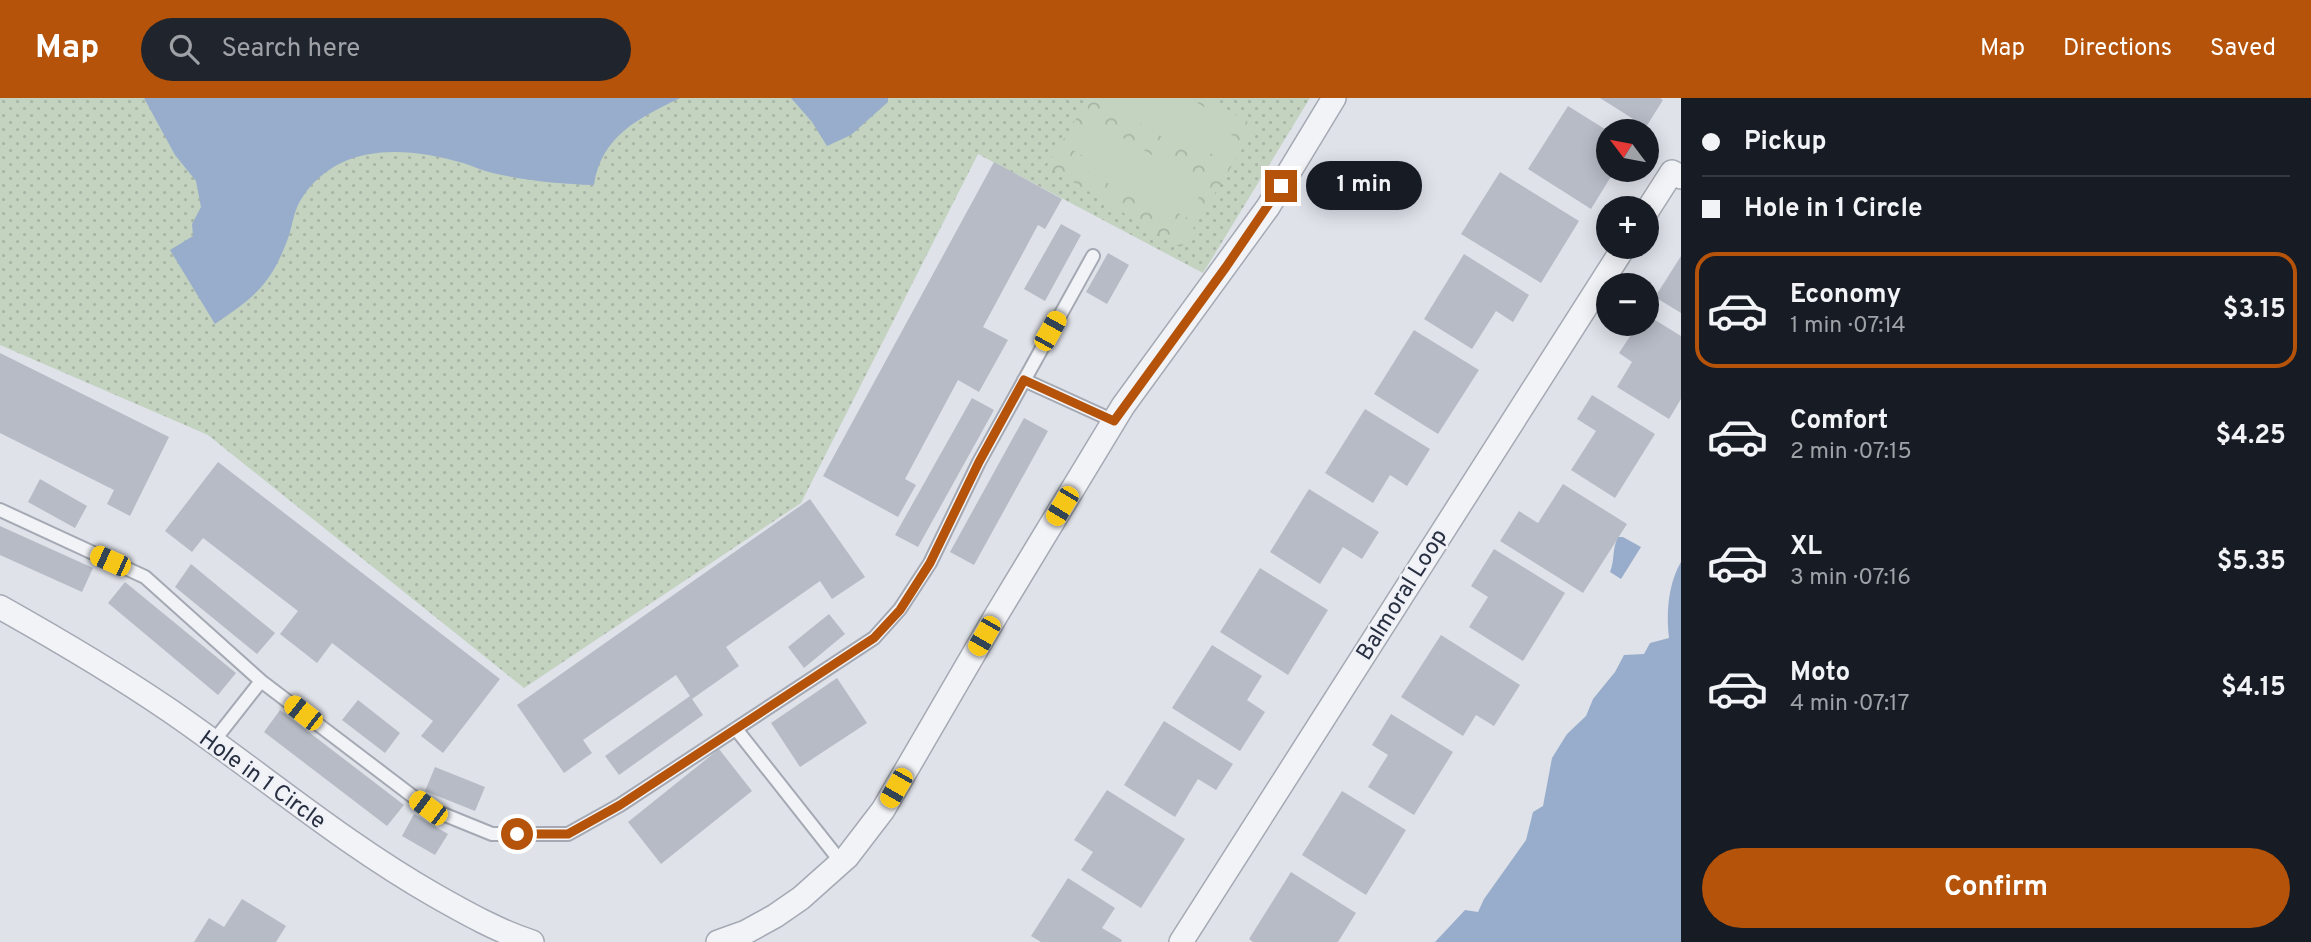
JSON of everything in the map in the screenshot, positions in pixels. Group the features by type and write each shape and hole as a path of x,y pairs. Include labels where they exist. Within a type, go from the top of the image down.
{"street":[{"path":"718,942 746,932 801,898 841,862 883,810 1114,421 1268,207 1333,99"},
{"path":"1658,196 1678,169"},
{"name":"Balmoral Loop","path":"1181,942 1616,259"},
{"name":"Hole in 1 Circle","path":"0,607 168,709 332,831 410,881 465,912 532,942"}],"lane":[{"path":"0,510 145,577 261,681 428,808 492,834 568,834 620,805 874,638 900,610 930,563 979,462 1093,256"},
{"path":"1024,380 1114,421"},
{"path":"213,742 261,681"},
{"path":"736,729 841,862"}],"green space":[{"path":"0,98 1310,98 1203,273 978,154 801,503 524,688 208,435 0,345"},
{"path":"1089,98 1209,98 1256,127 1181,248 1047,166"},
{"path":"1118,98 1189,98 1226,120 1222,129 1235,137 1221,159 1208,152 1202,161 1116,109 1121,100"},
{"path":"1105,127 1192,179 1187,187 1200,195 1186,218 1173,210 1167,219 1081,167 1086,158 1073,150 1087,128 1100,135"}],"water":[{"path":"144,98 680,98 637,121 613,141 598,168 594,185 518,178 418,153 373,153 332,168 315,182 300,201 281,256 267,280 250,298 215,324 170,250 193,236 192,224 201,207 196,181 175,155"},
{"path":"791,98 888,98 888,102 851,135 827,146 812,122"},
{"path":"1618,537 1641,547 1621,579 1610,572"},
{"path":"1681,562 1681,942 1435,942 1465,910 1478,912 1484,899 1526,840 1533,812 1543,806 1552,758 1567,734 1586,716 1593,699 1615,672 1624,655 1644,654 1650,643 1669,638 1669,599"}],"building":[{"path":"1600,98 1663,100 1651,119 1633,119"},
{"path":"1568,106 1596,124 1596,182 1608,182 1599,196 1596,196 1591,209 1528,169"},
{"path":"994,162 1062,199 1045,229 1038,225 983,327 1008,340 979,392 958,380 905,479 916,485 898,517 823,476"},
{"path":"1500,172 1579,221 1541,283 1461,234"},
{"path":"1061,224 1081,235 1045,301 1024,289"},
{"path":"1108,253 1129,265 1107,304 1086,292"},
{"path":"1464,254 1529,295 1513,322 1496,311 1472,349 1424,319"},
{"path":"1681,256 1681,313 1659,299 1659,291"},
{"path":"1659,322 1681,336 1681,399 1669,419 1617,387 1632,362 1619,353 1630,336 1659,336"},
{"path":"1414,330 1479,370 1438,434 1374,394"},
{"path":"0,353 169,437 130,516 107,504 114,490 0,433"},
{"path":"1592,395 1655,434 1615,498 1571,470 1596,431 1577,419"},
{"path":"972,398 994,410 918,547 895,535"},
{"path":"1365,409 1430,449 1407,486 1390,475 1373,503 1325,473"},
{"path":"1024,418 1048,431 974,565 950,552"},
{"path":"218,462 500,679 443,753 421,736 433,721 332,643 317,663 280,634 298,611 203,538 192,552 165,531"},
{"path":"40,479 87,506 75,528 28,502"},
{"path":"1563,484 1627,524 1583,593 1500,541 1519,511 1538,523"},
{"path":"1309,489 1379,532 1362,559 1343,547 1320,584 1270,552"},
{"path":"810,499 865,577 832,599 820,581 726,647 739,666 692,699 703,715 619,775 605,756 690,696 676,675 583,740 592,753 564,773 517,705"},
{"path":"0,526 93,568 82,592 0,555"},
{"path":"1494,549 1565,593 1523,661 1469,627 1488,597 1471,586"},
{"path":"191,564 275,633 257,654 175,587"},
{"path":"1260,568 1328,610 1288,675 1220,632"},
{"path":"125,582 236,673 218,695 108,603"},
{"path":"829,614 845,634 804,668 788,647"},
{"path":"1441,635 1520,685 1494,726 1476,715 1463,736 1401,697"},
{"path":"1212,645 1262,676 1247,700 1265,712 1240,751 1172,708"},
{"path":"837,678 867,723 800,767 771,723"},
{"path":"358,700 400,733 385,753 342,720"},
{"path":"280,710 404,805 387,826 264,732"},
{"path":"1391,714 1453,752 1414,815 1368,787 1388,755 1372,745"},
{"path":"1164,721 1233,764 1216,790 1198,779 1175,817 1124,785"},
{"path":"719,749 752,791 661,864 628,822"},
{"path":"435,767 485,787 475,811 425,791"},
{"path":"1107,790 1185,839 1141,908 1081,870 1093,852 1074,840"},
{"path":"1342,791 1406,830 1366,895 1302,855"},
{"path":"414,814 448,834 435,855 402,836"},
{"path":"1291,872 1356,913 1338,942 1253,942 1249,939"},
{"path":"1068,878 1115,908 1102,928 1122,940 1121,942 1041,942 1031,936"},
{"path":"242,899 286,926 276,942 194,942 209,918 224,927"}],"route":[{"path":"517,834 568,834 620,805 874,638 900,610 930,563 979,462 1024,380 1114,421 1281,186"}]}
